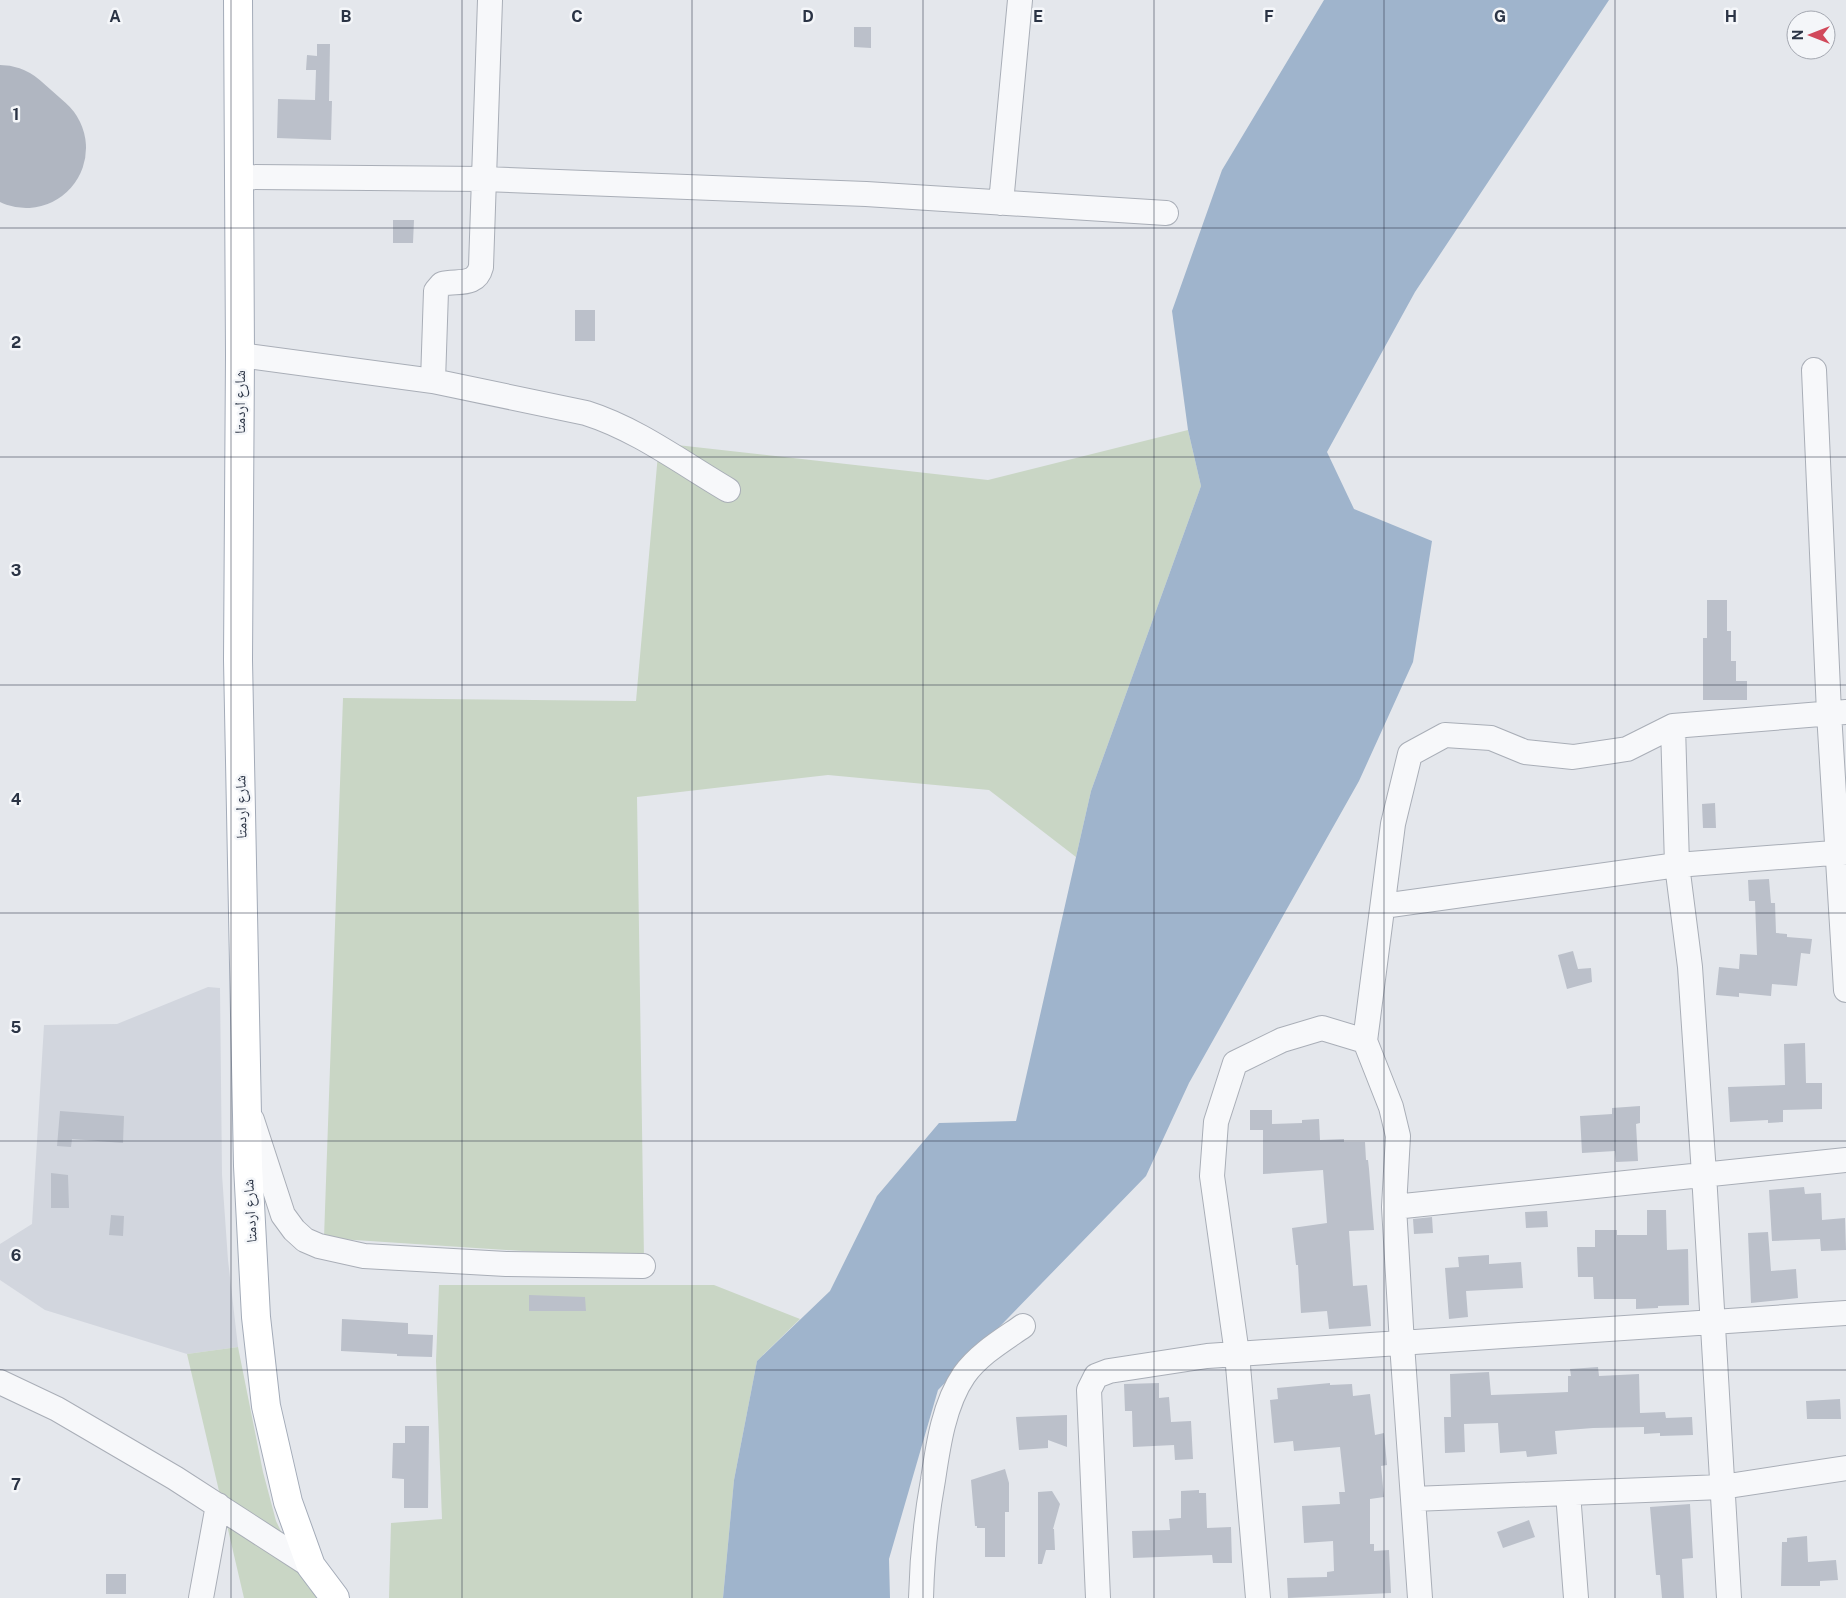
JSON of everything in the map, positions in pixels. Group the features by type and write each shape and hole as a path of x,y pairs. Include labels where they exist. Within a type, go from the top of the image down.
{"main road":[{"name":"شارع اردمتا","path":"238,0 240,356 238,660 246,1101 256,1317 266,1406 288,1502 311,1566 335,1598"}],"street":[{"path":"433,381 436,292 442,284 470,281 475,279 480,272 490,0"},
{"path":"1001,203 1020,0"},
{"path":"239,177 484,179 866,194 1166,213"},
{"path":"240,356 433,381 586,412 624,428 728,490"},
{"path":"1814,370 1837,712 1846,990"},
{"path":"1420,1598 1394,1207 1398,1136 1391,1107 1365,1041 1393,824 1410,754 1445,735 1490,738 1525,752 1573,757 1627,749 1672,726 1837,712"},
{"path":"1672,726 1677,865 1690,968 1729,1598"},
{"path":"1383,906 1677,865 1842,852"},
{"path":"1258,1598 1237,1354 1212,1176 1216,1122 1235,1064 1282,1040 1322,1028 1365,1041"},
{"path":"246,1101 284,1215 294,1230 305,1240 318,1246 373,1257 506,1264 643,1266"},
{"path":"1394,1207 1846,1160"},
{"path":"1098,1598 1089,1390 1096,1376 1109,1371 1207,1356 1846,1313"},
{"path":"921,1598 924,1531 937,1454 948,1408 964,1375 984,1354 1023,1326"},
{"path":"0,1382 57,1408 218,1504 311,1566"},
{"path":"1413,1499 1722,1488 1846,1468"},
{"path":"1568,1493 1576,1598"},
{"path":"201,1598 218,1504"}],"shaded area":[{"path":"208,987 220,988 222,1175 228,1260 238,1347 187,1354 45,1310 0,1280 0,1244 32,1224 44,1025 117,1024"}],"green space":[{"path":"1188,430 1201,486 1091,791 1076,857 989,790 828,775 637,797 644,1259 324,1238 343,698 636,701 659,443 988,480"},
{"path":"439,1285 714,1285 800,1319 757,1361 734,1480 723,1598 389,1598 391,1523 442,1519 436,1361"},
{"path":"238,1347 263,1472 276,1521 308,1587 318,1598 244,1598 187,1354"}],"water":[{"path":"1324,0 1609,0 1415,292 1327,452 1354,509 1432,541 1413,662 1359,781 1189,1083 1146,1176 938,1390 889,1559 890,1598 723,1598 734,1480 757,1361 830,1291 877,1196 939,1123 1016,1121 1091,791 1201,486 1188,430 1172,311 1222,170"}],"building":[{"path":"854,27 871,27 871,48 854,47"},
{"path":"317,44 330,44 329,101 332,101 331,140 277,138 278,99 315,100 316,70 306,70 307,55 317,56"},
{"path":"393,220 414,220 413,243 393,243"},
{"path":"575,310 595,310 595,341 575,341"},
{"path":"1707,600 1727,600 1727,631 1731,631 1731,661 1736,661 1736,681 1747,681 1747,700 1703,700 1703,638 1707,638"},
{"path":"1715,803 1716,828 1703,828 1702,804"},
{"path":"1769,879 1771,903 1775,903 1776,933 1787,934 1787,937 1812,939 1810,954 1801,953 1797,986 1772,984 1771,996 1739,993 1739,997 1716,995 1719,967 1739,969 1740,954 1757,955 1755,901 1749,901 1748,880"},
{"path":"1573,951 1578,969 1591,968 1592,982 1567,989 1558,955"},
{"path":"1805,1043 1806,1083 1822,1083 1822,1109 1783,1110 1783,1122 1768,1123 1768,1120 1730,1122 1728,1087 1785,1085 1784,1044"},
{"path":"1640,1106 1640,1123 1636,1124 1638,1161 1616,1162 1615,1151 1582,1153 1580,1116 1612,1114 1612,1108"},
{"path":"1250,1110 1272,1110 1272,1124 1302,1123 1302,1120 1319,1119 1320,1140 1344,1139 1344,1142 1365,1142 1374,1230 1349,1231 1353,1286 1367,1285 1371,1326 1329,1329 1327,1311 1301,1313 1298,1265 1296,1265 1292,1228 1327,1223 1323,1170 1263,1174 1263,1130 1250,1130"},
{"path":"60,1111 124,1116 123,1143 72,1139 71,1147 57,1146"},
{"path":"51,1173 68,1175 69,1208 51,1208"},
{"path":"1804,1187 1805,1194 1821,1193 1822,1220 1845,1218 1846,1250 1821,1251 1820,1239 1772,1241 1769,1190"},
{"path":"1647,1210 1666,1210 1667,1250 1688,1249 1689,1305 1636,1309 1636,1299 1594,1299 1593,1277 1578,1277 1577,1247 1595,1247 1595,1230 1617,1230 1617,1235 1647,1235"},
{"path":"1547,1211 1548,1227 1526,1228 1525,1212"},
{"path":"111,1215 124,1216 123,1236 109,1235"},
{"path":"1432,1217 1433,1233 1414,1234 1413,1219"},
{"path":"1768,1232 1771,1271 1796,1269 1798,1298 1751,1303 1748,1233"},
{"path":"1489,1255 1489,1264 1521,1262 1523,1288 1466,1291 1468,1317 1449,1319 1445,1268 1459,1267 1458,1257"},
{"path":"529,1295 585,1297 586,1311 529,1311"},
{"path":"342,1319 408,1323 408,1334 433,1335 432,1357 341,1351"},
{"path":"1598,1367 1599,1376 1639,1374 1640,1413 1665,1412 1666,1418 1692,1417 1693,1435 1660,1436 1660,1433 1644,1434 1644,1427 1555,1431 1557,1454 1527,1457 1526,1451 1500,1453 1498,1423 1464,1424 1465,1452 1445,1453 1444,1417 1451,1417 1450,1374 1489,1372 1491,1395 1568,1392 1568,1376 1571,1376 1570,1369"},
{"path":"1159,1383 1159,1398 1169,1397 1171,1422 1191,1421 1193,1459 1175,1460 1174,1445 1133,1447 1132,1411 1125,1411 1124,1384"},
{"path":"1330,1383 1330,1385 1352,1384 1353,1396 1370,1394 1375,1435 1384,1433 1387,1465 1381,1466 1384,1497 1370,1499 1370,1544 1374,1544 1374,1551 1389,1550 1391,1593 1288,1598 1287,1578 1327,1577 1327,1572 1334,1571 1333,1541 1304,1543 1302,1506 1340,1504 1339,1492 1345,1492 1340,1447 1294,1451 1293,1441 1274,1443 1270,1400 1278,1399 1277,1388"},
{"path":"1840,1399 1841,1419 1807,1419 1806,1401"},
{"path":"1067,1415 1067,1447 1048,1440 1048,1448 1019,1450 1016,1417"},
{"path":"405,1426 429,1426 428,1508 404,1508 404,1479 392,1478 393,1443 405,1443"},
{"path":"1005,1469 1009,1483 1009,1512 1005,1512 1005,1557 985,1557 985,1528 977,1528 975,1526 971,1480"},
{"path":"1199,1490 1199,1493 1206,1493 1207,1528 1231,1527 1232,1563 1213,1563 1212,1555 1133,1558 1132,1531 1170,1530 1169,1519 1181,1518 1181,1491"},
{"path":"1052,1491 1060,1504 1053,1529 1055,1550 1046,1550 1042,1564 1038,1564 1038,1492"},
{"path":"1690,1504 1693,1558 1682,1559 1684,1598 1662,1598 1660,1575 1656,1575 1650,1507"},
{"path":"1529,1520 1535,1537 1503,1548 1497,1532"},
{"path":"1807,1536 1808,1562 1836,1560 1838,1580 1820,1581 1820,1586 1781,1586 1782,1542 1787,1542 1787,1538"},
{"path":"106,1574 126,1574 126,1594 106,1594"}],"runway":[{"path":"0,125 26,148"}]}
